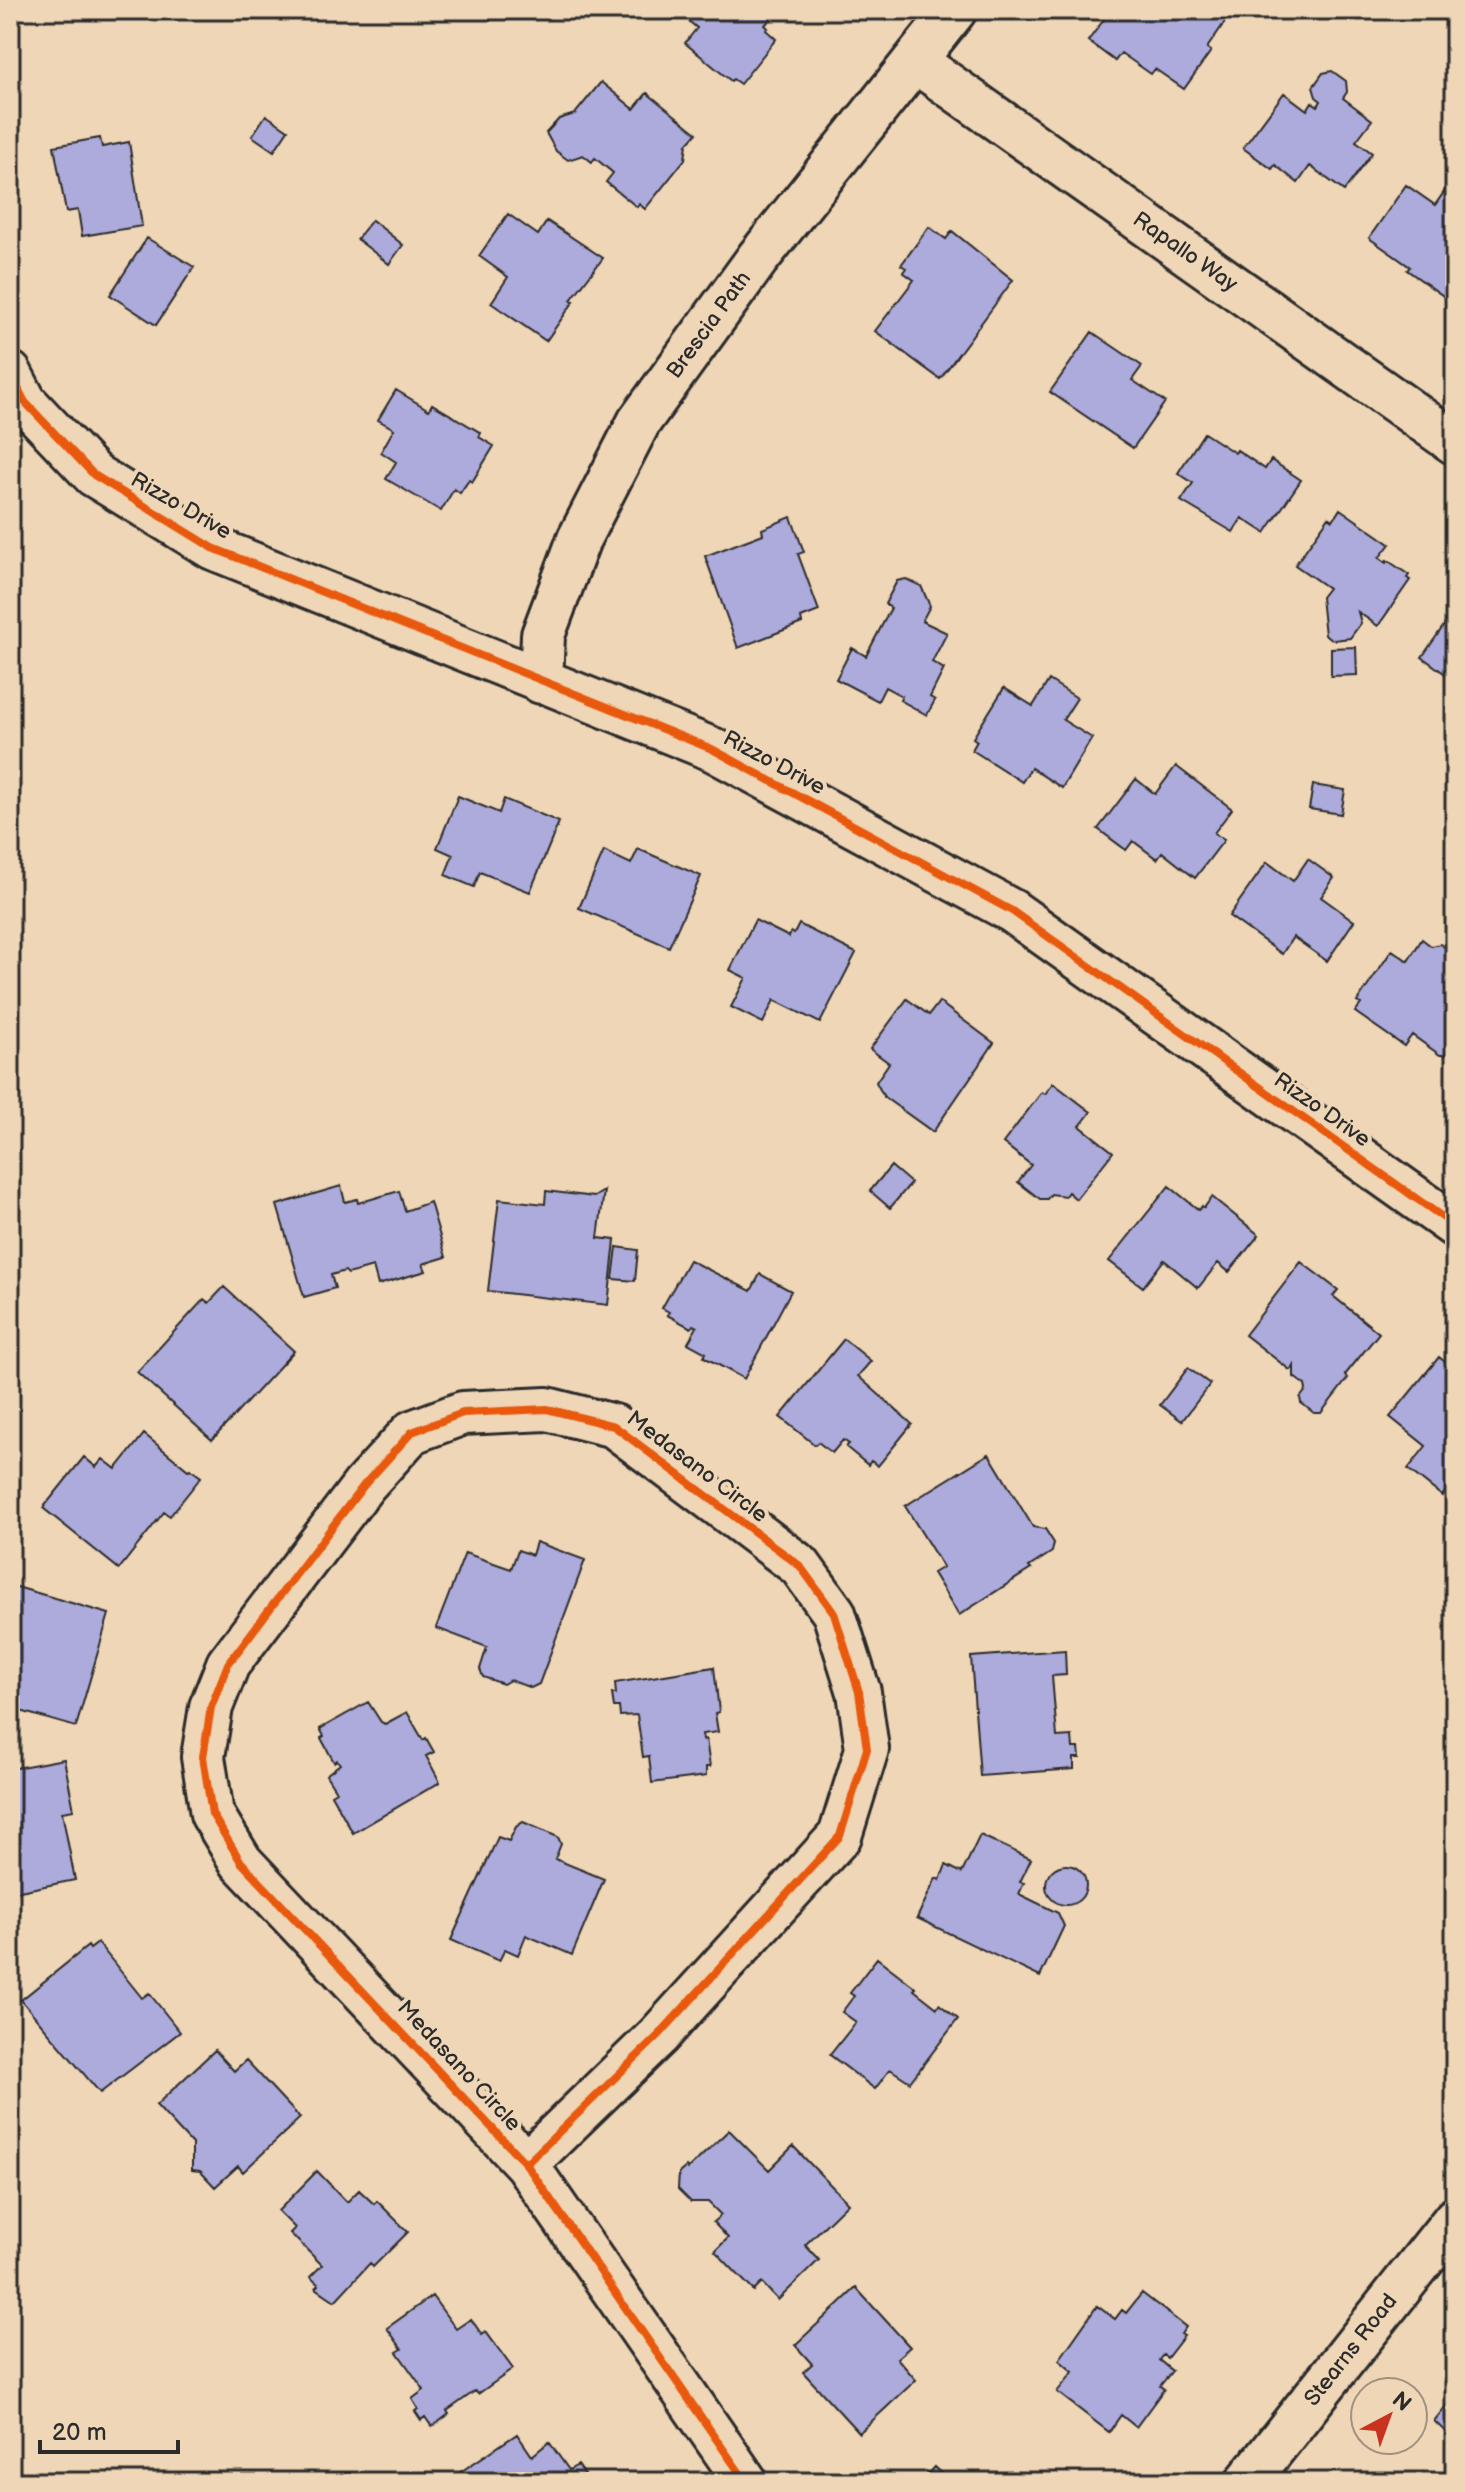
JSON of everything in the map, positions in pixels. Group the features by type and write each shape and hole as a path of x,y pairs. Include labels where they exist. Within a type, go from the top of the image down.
{"street":[{"name":"Brescia Path","path":"541,682 543,635 574,552 639,422 758,258 955,10"},
{"name":"Rapallo Way","path":"915,61 1455,443"},
{"name":"Rizzo Drive","path":"10,373 25,402 94,475 213,548 712,749 1012,911 1455,1226"},
{"name":"Medasano Circle","path":"526,2164 658,2036 840,1836 867,1749 859,1692 834,1613 800,1566 614,1426 547,1409 463,1413 412,1432 364,1485 228,1664 211,1707 203,1757 212,1814 241,1862 526,2164 746,2482"},
{"name":"Stearns Road","path":"1247,2482 1455,2219"}],"building":[{"path":"675,10 779,10 765,25 776,39 740,84 733,79 731,81 685,43 697,28"},
{"path":"1111,10 1220,10 1229,16 1207,48 1211,51 1184,89 1155,69 1151,74 1121,53 1115,61 1088,41"},
{"path":"1332,71 1346,81 1347,92 1343,98 1372,120 1356,141 1372,153 1344,191 1310,166 1298,183 1275,165 1272,169 1243,148 1284,93 1307,110 1312,102 1318,106 1321,101 1313,87 1323,73"},
{"path":"601,82 634,109 647,93 697,133 687,144 685,159 645,209 639,204 637,207 606,182 613,173 595,158 592,162 583,155 568,160 556,151 546,133 559,119 575,114"},
{"path":"266,115 288,130 274,151 252,136"},
{"path":"100,138 102,147 129,142 142,226 82,236 78,210 66,212 54,146"},
{"path":"1455,176 1455,292 1449,300 1369,238 1406,185 1435,205"},
{"path":"508,214 538,235 547,221 603,258 571,300 574,301 546,341 491,303 508,277 479,256"},
{"path":"372,220 403,245 389,264 357,239"},
{"path":"929,227 946,239 952,231 1013,280 940,379 875,331 914,280 903,272 906,268 901,265"},
{"path":"147,238 194,267 156,325 110,295"},
{"path":"1092,332 1142,366 1132,380 1165,402 1133,448 1050,392"},
{"path":"396,390 429,410 432,404 481,433 479,437 494,446 472,482 469,480 460,493 454,489 441,511 386,479 396,462 381,452 394,429 378,420"},
{"path":"1204,433 1265,469 1271,460 1301,480 1265,533 1242,518 1233,532 1181,501 1193,483 1178,473"},
{"path":"1340,509 1390,544 1379,558 1409,575 1407,578 1410,580 1378,626 1358,612 1361,623 1350,638 1334,640 1325,635 1321,597 1328,588 1295,565 1329,517 1333,520"},
{"path":"791,517 804,552 798,554 819,611 801,618 802,623 738,648 705,556 763,534 762,529"},
{"path":"906,579 921,586 930,606 922,621 947,633 932,662 944,669 930,697 935,700 927,715 900,700 902,696 885,687 878,701 836,679 852,648 866,656 891,608 885,604 897,581"},
{"path":"1455,612 1455,681 1422,657"},
{"path":"1356,647 1357,675 1331,676 1331,648"},
{"path":"1049,680 1077,698 1063,720 1092,738 1062,788 1031,768 1022,782 972,750 977,741 973,738 1004,688 1033,706"},
{"path":"1176,766 1232,809 1214,833 1224,840 1195,878 1162,852 1157,859 1133,841 1126,850 1098,829 1136,779 1155,794"},
{"path":"1313,785 1345,790 1341,814 1309,809"},
{"path":"458,796 499,813 504,799 559,822 530,892 480,872 474,887 445,875 453,855 437,848"},
{"path":"638,849 701,876 669,947 579,908 604,851 631,864"},
{"path":"1308,859 1334,878 1321,897 1354,921 1327,961 1293,937 1282,954 1229,916 1267,862 1293,881"},
{"path":"755,920 789,937 799,924 856,953 820,1023 774,1000 763,1023 731,1007 746,978 730,970"},
{"path":"1422,939 1431,946 1440,944 1455,954 1455,977 1447,989 1455,994 1455,1041 1445,1055 1440,1055 1412,1035 1404,1046 1355,1012 1361,1004 1357,1002 1392,950 1408,961"},
{"path":"907,999 929,1015 939,1002 994,1043 933,1132 884,1097 876,1082 889,1063 870,1049"},
{"path":"1053,1083 1091,1112 1080,1126 1113,1152 1076,1199 1068,1192 1065,1196 1051,1194 1047,1199 1040,1199 1018,1182 1031,1165 1003,1143 1042,1092 1045,1094"},
{"path":"891,1166 911,1183 890,1208 870,1191"},
{"path":"341,1186 345,1202 357,1199 358,1203 399,1191 405,1211 430,1202 446,1257 423,1264 426,1271 378,1285 373,1267 348,1274 345,1271 331,1275 335,1288 304,1297 277,1205"},
{"path":"1169,1186 1199,1210 1212,1197 1259,1235 1229,1272 1218,1263 1198,1288 1164,1260 1143,1287 1109,1261"},
{"path":"546,1191 594,1197 604,1191 598,1238 615,1240 608,1305 488,1291 499,1199 545,1204"},
{"path":"617,1247 638,1250 635,1281 613,1279"},
{"path":"689,1260 751,1291 760,1274 791,1291 744,1379 704,1357 706,1353 688,1343 697,1327 693,1325 691,1328 667,1315 669,1312 662,1308"},
{"path":"1301,1262 1338,1290 1333,1296 1379,1333 1345,1375 1348,1378 1321,1413 1314,1413 1301,1403 1300,1398 1306,1390 1305,1385 1294,1377 1294,1365 1290,1370 1245,1335"},
{"path":"224,1287 294,1351 212,1440 137,1372 204,1299 209,1303"},
{"path":"844,1339 871,1361 858,1376 912,1424 878,1466 871,1461 868,1465 846,1447 849,1444 843,1440 832,1453 818,1442 815,1445 780,1417"},
{"path":"1439,1357 1455,1370 1455,1479 1442,1496 1408,1469 1426,1446 1390,1417"},
{"path":"1188,1368 1210,1384 1182,1421 1160,1405"},
{"path":"144,1434 201,1477 170,1516 164,1512 119,1569 43,1508 84,1457 96,1467 103,1459 116,1469"},
{"path":"989,1454 1033,1527 1045,1529 1054,1543 1052,1552 1029,1567 1031,1569 959,1615 933,1573 943,1567 905,1506"},
{"path":"536,1542 585,1560 539,1684 531,1688 510,1680 503,1684 483,1677 480,1669 487,1647 436,1628 465,1553 511,1569 518,1550 532,1555"},
{"path":"10,1585 109,1614 76,1727 10,1708"},
{"path":"1065,1650 1066,1675 1052,1676 1057,1737 1072,1736 1073,1748 1079,1748 1080,1758 1074,1758 1074,1769 980,1776 971,1657"},
{"path":"714,1667 718,1732 702,1734 703,1740 706,1739 710,1767 706,1767 706,1776 652,1783 649,1756 643,1757 637,1715 620,1716 619,1707 614,1707 612,1694 616,1694 615,1683"},
{"path":"368,1702 385,1724 407,1712 423,1740 426,1738 434,1752 426,1756 440,1782 353,1833 331,1794 336,1791 326,1775 340,1764 337,1760 334,1762 321,1738 324,1736 320,1729"},
{"path":"64,1759 74,1810 62,1812 75,1880 10,1893 10,1769"},
{"path":"523,1822 558,1837 561,1844 555,1859 604,1879 572,1955 526,1935 518,1955 505,1949 499,1961 451,1940 498,1837 509,1841 516,1827"},
{"path":"980,1835 1031,1859 1020,1882 1024,1883 1019,1894 1058,1913 1064,1926 1040,1977 917,1918 936,1878 940,1880 946,1865 962,1873"},
{"path":"1066,1865 1080,1871 1086,1885 1080,1899 1066,1905 1052,1899 1046,1885 1052,1871"},
{"path":"98,1943 142,1998 149,1993 180,2032 100,2093 21,2000 88,1946 90,1949"},
{"path":"877,1958 937,2008 939,2004 958,2019 910,2082 890,2069 875,2089 830,2055 856,2022 842,2012 854,1996 850,1993"},
{"path":"215,2050 234,2071 246,2060 300,2118 243,2172 238,2166 215,2187 200,2171 192,2170 192,2144 156,2105"},
{"path":"729,2130 769,2170 793,2146 848,2203 805,2245 819,2260 778,2300 762,2283 754,2291 715,2251 728,2238 713,2222 721,2215 708,2202 691,2202 678,2189 679,2173 686,2167 688,2169"},
{"path":"317,2171 347,2202 359,2190 374,2204 377,2201 408,2232 373,2267 370,2263 335,2301 316,2288 319,2285 310,2277 322,2265 290,2233 295,2228 278,2211"},
{"path":"856,2288 910,2347 897,2358 916,2380 859,2433 803,2372 812,2364 795,2345"},
{"path":"1142,2293 1186,2327 1181,2334 1184,2336 1167,2358 1163,2355 1159,2360 1172,2371 1160,2386 1164,2389 1136,2427 1121,2415 1109,2432 1057,2392 1073,2372 1059,2360 1097,2306 1115,2319 1122,2310 1126,2313"},
{"path":"432,2296 456,2329 471,2319 482,2335 486,2332 513,2369 447,2411 449,2414 432,2427 425,2417 421,2420 415,2411 418,2409 412,2399 424,2390 397,2352 402,2349 387,2328"},
{"path":"1455,2395 1455,2441 1434,2421"},
{"path":"517,2434 532,2456 549,2442 569,2470 578,2465 590,2482 456,2482 453,2477"},
{"path":"934,2467 951,2482 920,2482"}],"cycle path":[{"path":"10,373 25,402 94,475 213,548 712,749 1012,911 1455,1226"},
{"path":"526,2164 658,2036 840,1836 867,1749 859,1692 834,1613 800,1566 614,1426 547,1409 463,1413 412,1432 364,1485 228,1664 211,1707 203,1757 212,1814 241,1862 526,2164 746,2482"}]}
